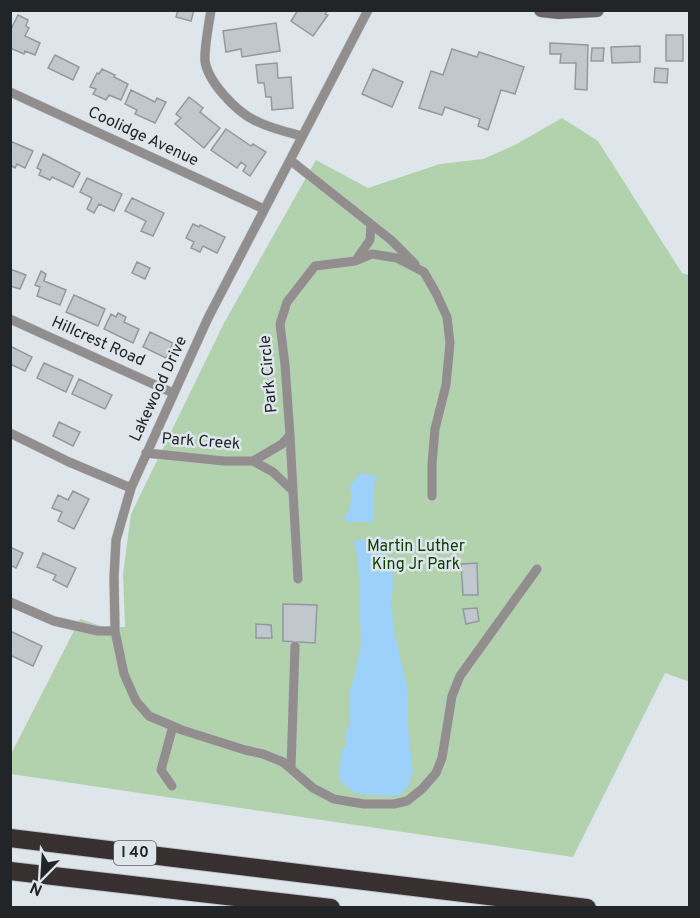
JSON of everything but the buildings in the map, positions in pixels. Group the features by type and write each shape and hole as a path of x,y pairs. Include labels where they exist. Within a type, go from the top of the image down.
{"highway":[{"name":"I 40","path":"10,838 587,908"},
{"name":"I 40","path":"10,871 331,908"}],"main road":[{"path":"541,10 559,12 597,10"}],"street":[{"path":"211,10 205,60 209,75 221,92 252,120 302,136"},
{"name":"Lakewood Drive","path":"173,726 149,716 136,701 124,674 115,631 116,540 131,488 208,318 368,10"},
{"name":"Coolidge Avenue","path":"10,92 264,209"},
{"path":"290,160 391,240 423,272 447,317 450,343 446,385 435,429 432,496"},
{"path":"355,261 370,240 371,225"},
{"name":"Park Circle","path":"253,461 282,444 290,435 280,324 286,302 315,266 355,261 372,254 398,258 423,272"},
{"name":"Hillcrest Road","path":"10,319 173,393"},
{"path":"10,433 69,462 131,488"},
{"path":"290,435 298,579"},
{"name":"Park Creek","path":"146,453 224,461 253,461"},
{"path":"253,461 273,472 293,491"},
{"path":"172,786 161,770 173,726 283,762 313,788 334,799 364,804 394,804 407,801 436,773 442,758 452,696 460,676 537,569"},
{"path":"10,602 54,621 98,631 115,631"},
{"path":"291,768 295,646"}],"green space":[{"name":"Martin Luther King Jr Park","path":"562,118 598,141 682,273 689,275 690,682 665,673 573,857 11,774 11,754 80,619 104,627 125,627 123,574 131,514 224,323 316,160 368,188 440,164 483,159 515,145"}],"water":[{"path":"360,473 377,478 374,485 373,522 347,522 344,518 351,503 350,487"},
{"path":"383,537 386,555 392,569 391,606 407,687 408,727 413,772 407,788 400,795 388,796 358,794 340,780 339,767 342,751 347,744 345,735 350,722 350,691 361,645 358,559 354,541"}]}
